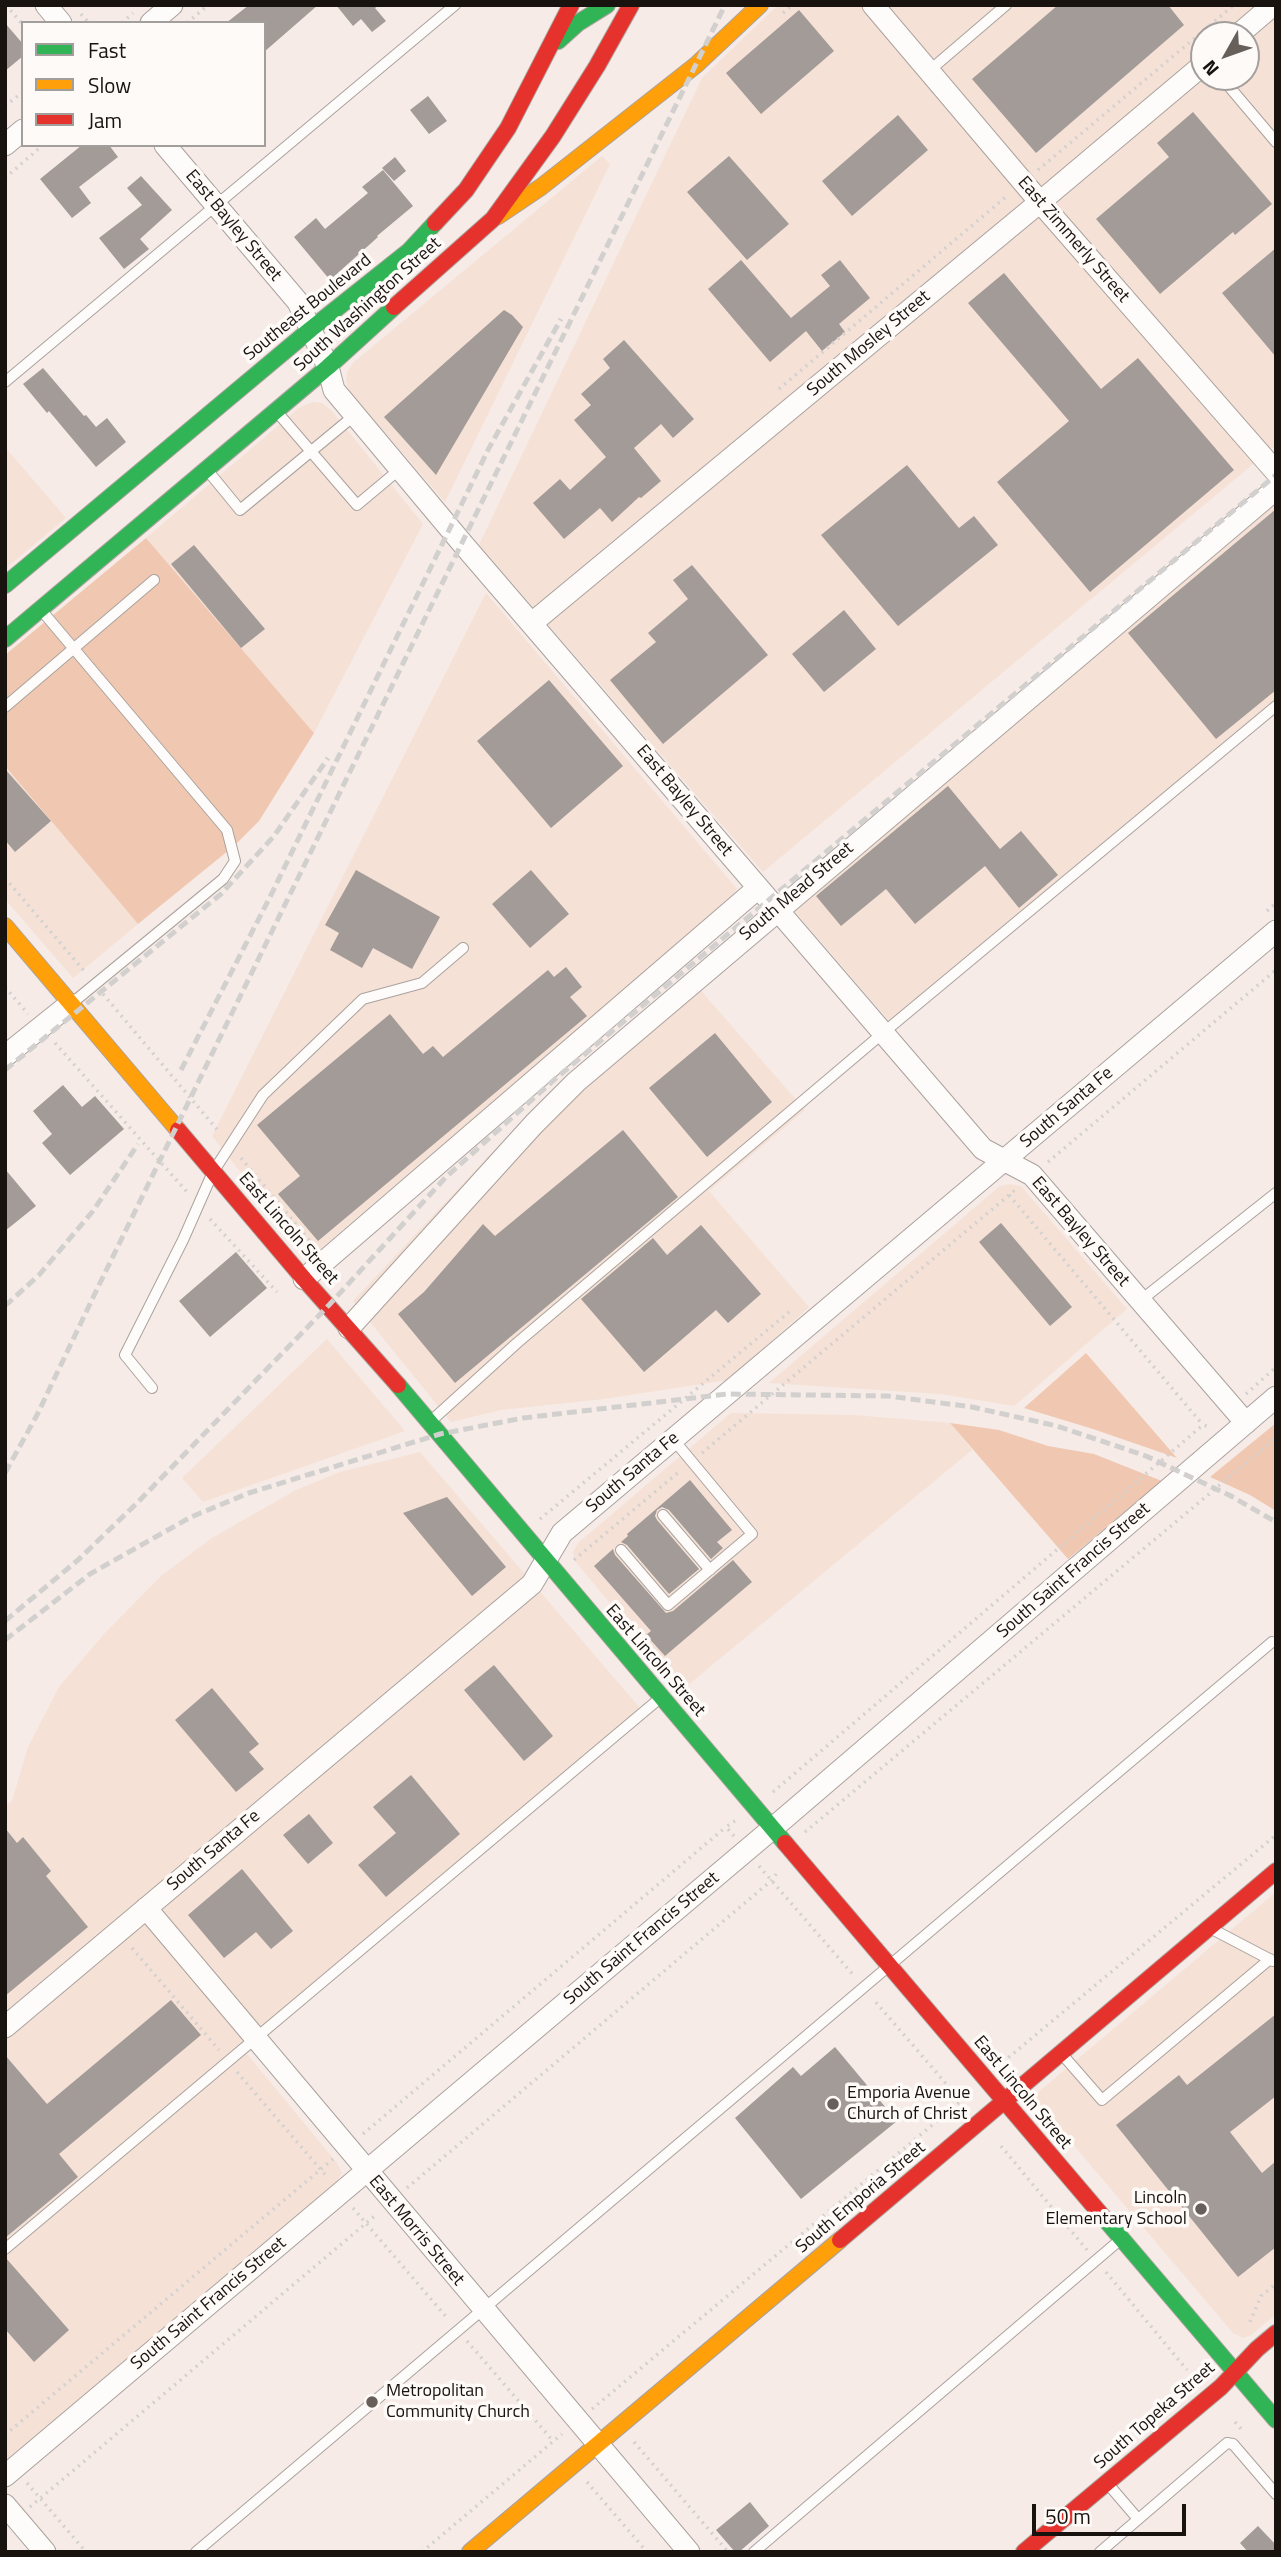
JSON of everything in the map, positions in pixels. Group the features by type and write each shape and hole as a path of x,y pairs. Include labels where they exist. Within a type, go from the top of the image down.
{"street":[{"path":"46,5 59,21"},
{"path":"153,21 172,5"},
{"name":"Southeast Boulevard","path":"5,585 311,329 409,251 466,190 508,128 571,5"},
{"path":"547,51 578,23 607,5"},
{"path":"493,219 553,136 631,5"},
{"name":"South Washington Street","path":"5,639 328,367 493,219 541,187 696,65 760,5"},
{"name":"East Zimmerly Street","path":"873,5 1040,202 1276,472"},
{"path":"1254,21 1273,5"},
{"name":"South Mosley Street","path":"532,623 1190,76"},
{"path":"5,145 21,132"},
{"name":"East Bayley Street","path":"167,147 298,302 328,367 334,390 400,469 983,1149 1012,1155 1032,1175 1240,1416"},
{"name":"South Mead Street","path":"349,1328 534,1124 576,1082 776,909 1276,489"},
{"name":"South Mead Street","path":"304,1279 758,888"},
{"name":"East Lincoln Street","path":"5,926 1276,2420"},
{"name":"South Santa Fe","path":"5,2027 532,1584 562,1533 1276,931"},
{"path":"7,1050 70,1004"},
{"name":"South Saint Francis Street","path":"10,2472 773,1828 1240,1416 1276,1397"},
{"name":"South Emporia Street","path":"470,2552 1276,1871"},
{"name":"East Morris Street","path":"146,1908 689,2552"},
{"name":"South Topeka Street","path":"1024,2552 1221,2387 1276,2333"},
{"path":"5,2505 45,2552"}],"lane":[{"path":"5,382 455,5"},
{"path":"929,71 1006,5"},
{"path":"1232,91 1276,142"},
{"path":"276,411 357,505 400,469"},
{"path":"206,469 240,510 355,415"},
{"path":"5,707 154,580"},
{"path":"41,609 227,830 235,861 223,879 70,1004"},
{"path":"430,1423 517,1343 883,1033 1276,706"},
{"path":"152,1388 125,1355 213,1172 263,1095 363,999 422,983 463,948"},
{"path":"1140,1301 1276,1193"},
{"path":"621,1550 668,1605 752,1534 673,1439"},
{"path":"663,1516 710,1570"},
{"path":"195,2552 1272,1642"},
{"path":"5,2249 661,1697"},
{"path":"1061,2053 1102,2100 1273,1961 1209,1927"},
{"path":"754,2552 1121,2239"},
{"path":"1100,2552 1227,2443 1233,2444 1276,2494"},
{"path":"1107,2482 1138,2519"}],"path":[{"path":"6,5 21,23"},
{"path":"189,21 208,5"},
{"path":"775,392 1234,5"},
{"path":"5,106 21,94"},
{"path":"5,178 41,147"},
{"path":"574,1560 1276,971"},
{"path":"5,986 277,1292"},
{"path":"1012,1155 1048,1161"},
{"path":"1009,1195 1203,1425 1217,1429 1240,1416 1246,1389 1276,1367"},
{"path":"5,2435 1203,1425"},
{"path":"806,1831 1276,1438"},
{"path":"422,2552 961,2101 726,1827"},
{"path":"1004,2063 1276,1835"},
{"path":"132,1948 647,2552"},
{"path":"1243,2328 1250,2323 1261,2297 1276,2284"},
{"path":"600,2403 728,2552"},
{"path":"10,2472 86,2552"},
{"path":"5,2547 9,2552"}],"shaded area":[{"path":"778,5 1276,5 1276,445 763,872 479,545 702,78"},
{"path":"602,156 610,164 445,502 350,392 346,381 347,372 354,362"},
{"path":"312,402 322,403 332,411 423,524 314,733 146,538 299,408"},
{"path":"5,447 66,518 5,569"},
{"path":"1276,503 1276,713 895,1028 792,908"},
{"path":"146,538 314,733 259,821 234,846 138,924 5,766 5,655"},
{"path":"486,593 737,889 731,898 319,1250 309,1253 299,1246 212,1136"},
{"path":"5,766 138,924 73,978 5,899"},
{"path":"689,977 805,1110 709,1191 809,1307 728,1380 604,1399 501,1410 451,1422 353,1301 534,1108"},
{"path":"1000,1186 1021,1186 1127,1309 1014,1406 941,1394 769,1383"},
{"path":"327,1339 405,1431 203,1502 182,1478"},
{"path":"1086,1353 1177,1458 1024,1408"},
{"path":"731,1413 853,1415 950,1423 972,1450 682,1690 575,1561 573,1552 578,1543"},
{"path":"950,1423 999,1430 1048,1446 1094,1454 1162,1481 1068,1559"},
{"path":"1276,1423 1276,1511 1250,1495 1210,1477"},
{"path":"420,1452 640,1708 247,2054 337,2163 342,2173 337,2181 5,2463 5,1806 12,1801 28,1747 59,1687 104,1634 162,1575 212,1538 296,1490 340,1472"},
{"name":"Lincoln Elementary School","path":"1276,1892 1276,2314 1251,2335 1243,2338 1233,2333 1038,2103 1035,2095"}],"building":[{"path":"249,5 318,5 266,50 266,21 229,21"},
{"path":"336,5 379,5 375,8 386,21 372,32 361,19 353,26"},
{"path":"1058,5 1168,5 1184,25 1036,153 972,79"},
{"path":"799,10 834,51 761,114 726,73"},
{"path":"5,23 21,42 21,58 5,71"},
{"path":"428,96 447,121 429,134 410,110"},
{"path":"1193,112 1272,204 1235,235 1233,232 1160,294 1096,219 1169,157 1157,143"},
{"path":"898,115 928,150 852,216 822,181"},
{"path":"80,147 110,147 118,157 79,187 91,203 72,218 40,179"},
{"path":"729,156 789,224 747,260 687,192"},
{"path":"395,157 406,171 394,181 382,168"},
{"path":"383,170 413,206 330,280 294,237 316,218 325,229 368,193 362,187"},
{"path":"141,176 172,210 140,239 149,249 124,269 99,238 142,205 127,188"},
{"path":"1276,248 1276,357 1222,293"},
{"path":"741,260 791,318 830,286 821,275 840,260 870,298 839,324 845,332 822,351 806,331 770,362 708,289"},
{"path":"1004,273 1101,389 1138,358 1234,470 1090,592 997,482 1069,421 968,303"},
{"path":"504,310 523,327 436,475 384,417"},
{"path":"624,340 694,419 673,438 661,424 634,448 661,481 612,522 600,508 564,539 533,503 560,479 570,490 606,457 574,420 591,405 581,394 610,368 603,359"},
{"path":"43,368 96,427 107,418 126,442 96,467 23,384"},
{"path":"907,465 959,528 974,516 998,545 898,626 821,535"},
{"path":"1276,509 1276,690 1216,739 1128,633"},
{"path":"194,545 265,629 241,648 171,564"},
{"path":"692,565 768,655 663,744 610,680 656,642 648,633 688,599 673,580"},
{"path":"844,610 876,649 824,692 792,654"},
{"path":"549,680 623,766 551,828 477,741"},
{"path":"5,769 51,821 15,852 5,840"},
{"path":"948,786 1000,849 1021,831 1058,875 1019,908 985,866 915,924 886,889 841,926 816,896"},
{"path":"356,870 440,917 412,969 373,948 362,968 330,950 339,933 325,925"},
{"path":"531,870 569,914 530,948 492,904"},
{"path":"566,967 582,987 570,997 587,1016 318,1241 278,1194 300,1176 257,1125 390,1014 423,1054 433,1046 443,1057 548,970 554,977"},
{"path":"715,1033 772,1102 707,1157 649,1088"},
{"path":"63,1085 82,1107 95,1096 124,1129 70,1175 42,1143 52,1134 33,1111"},
{"path":"623,1130 678,1197 455,1383 398,1314 424,1292 483,1224 495,1236"},
{"path":"5,1169 36,1206 5,1231"},
{"path":"1001,1223 1072,1307 1050,1326 979,1242"},
{"path":"701,1225 761,1294 728,1323 716,1310 644,1372 581,1299 653,1238 667,1255"},
{"path":"236,1252 267,1288 210,1337 179,1301"},
{"path":"690,1480 732,1530 717,1542 723,1548 711,1559 669,1510 662,1507 657,1510 657,1520 699,1569 669,1594 627,1545 621,1542"},
{"path":"447,1497 506,1567 472,1596 403,1513"},
{"path":"613,1549 615,1555 666,1613 673,1611 733,1560 752,1582 665,1656 646,1635 651,1631 594,1566"},
{"path":"494,1665 553,1736 524,1761 464,1690"},
{"path":"212,1688 259,1744 249,1752 264,1769 236,1792 175,1720"},
{"path":"411,1775 460,1834 386,1897 358,1865 396,1833 373,1807"},
{"path":"309,1814 333,1843 308,1864 283,1835"},
{"path":"5,1828 17,1843 23,1837 51,1871 46,1876 88,1927 5,1996"},
{"path":"242,1869 293,1931 271,1949 256,1932 224,1958 188,1915"},
{"path":"171,2000 201,2035 59,2154 78,2177 5,2238 5,2055 47,2104"},
{"path":"1276,2014 1276,2096 1230,2132 1262,2173 1276,2161 1276,2247 1238,2277 1116,2125 1179,2075 1187,2085"},
{"name":"Emporia Avenue Church of Christ","path":"835,2047 897,2121 801,2199 735,2118 793,2067 801,2076"},
{"path":"5,2257 69,2330 34,2362 5,2329"},
{"path":"750,2502 769,2526 739,2552 735,2552 716,2530"},
{"path":"1258,2526 1276,2545 1276,2552 1248,2552 1240,2543"}],"railway":[{"path":"5,1473 37,1415 725,5"},
{"path":"181,1070 270,897 489,448 561,319"},
{"path":"5,1621 78,1560 138,1502 329,1305 446,1177 555,1079 1276,475"},
{"path":"5,1070 221,894 274,836 328,758"},
{"path":"5,1306 39,1275 93,1211 138,1144"},
{"path":"5,1640 90,1574 191,1517 249,1493 440,1434 523,1418 727,1394 888,1396 972,1407 1057,1426 1146,1456 1231,1496 1276,1522"}],"traffic: fast":[{"path":"558,41 578,23 607,5"},
{"path":"5,585 311,329 409,251 435,223"},
{"path":"5,639 328,367 394,307"},
{"path":"398,1385 785,1843"},
{"path":"1104,2218 1276,2420"}],"traffic: slow":[{"path":"498,216 541,187 696,65 760,5"},
{"path":"5,926 178,1130"},
{"path":"470,2552 840,2240"}],"traffic: jam":[{"path":"435,223 466,190 508,128 571,5"},
{"path":"394,307 493,219 553,136 631,5"},
{"path":"178,1130 398,1385"},
{"path":"785,1843 1104,2218"},
{"path":"840,2240 1276,1871"},
{"path":"1024,2552 1221,2387 1276,2333"}],"place":[{"name":"Emporia Avenue Church of Christ","path":"833,2104"},
{"name":"Lincoln Elementary School","path":"1201,2209"},
{"name":"Metropolitan Community Church","path":"372,2402"}]}
